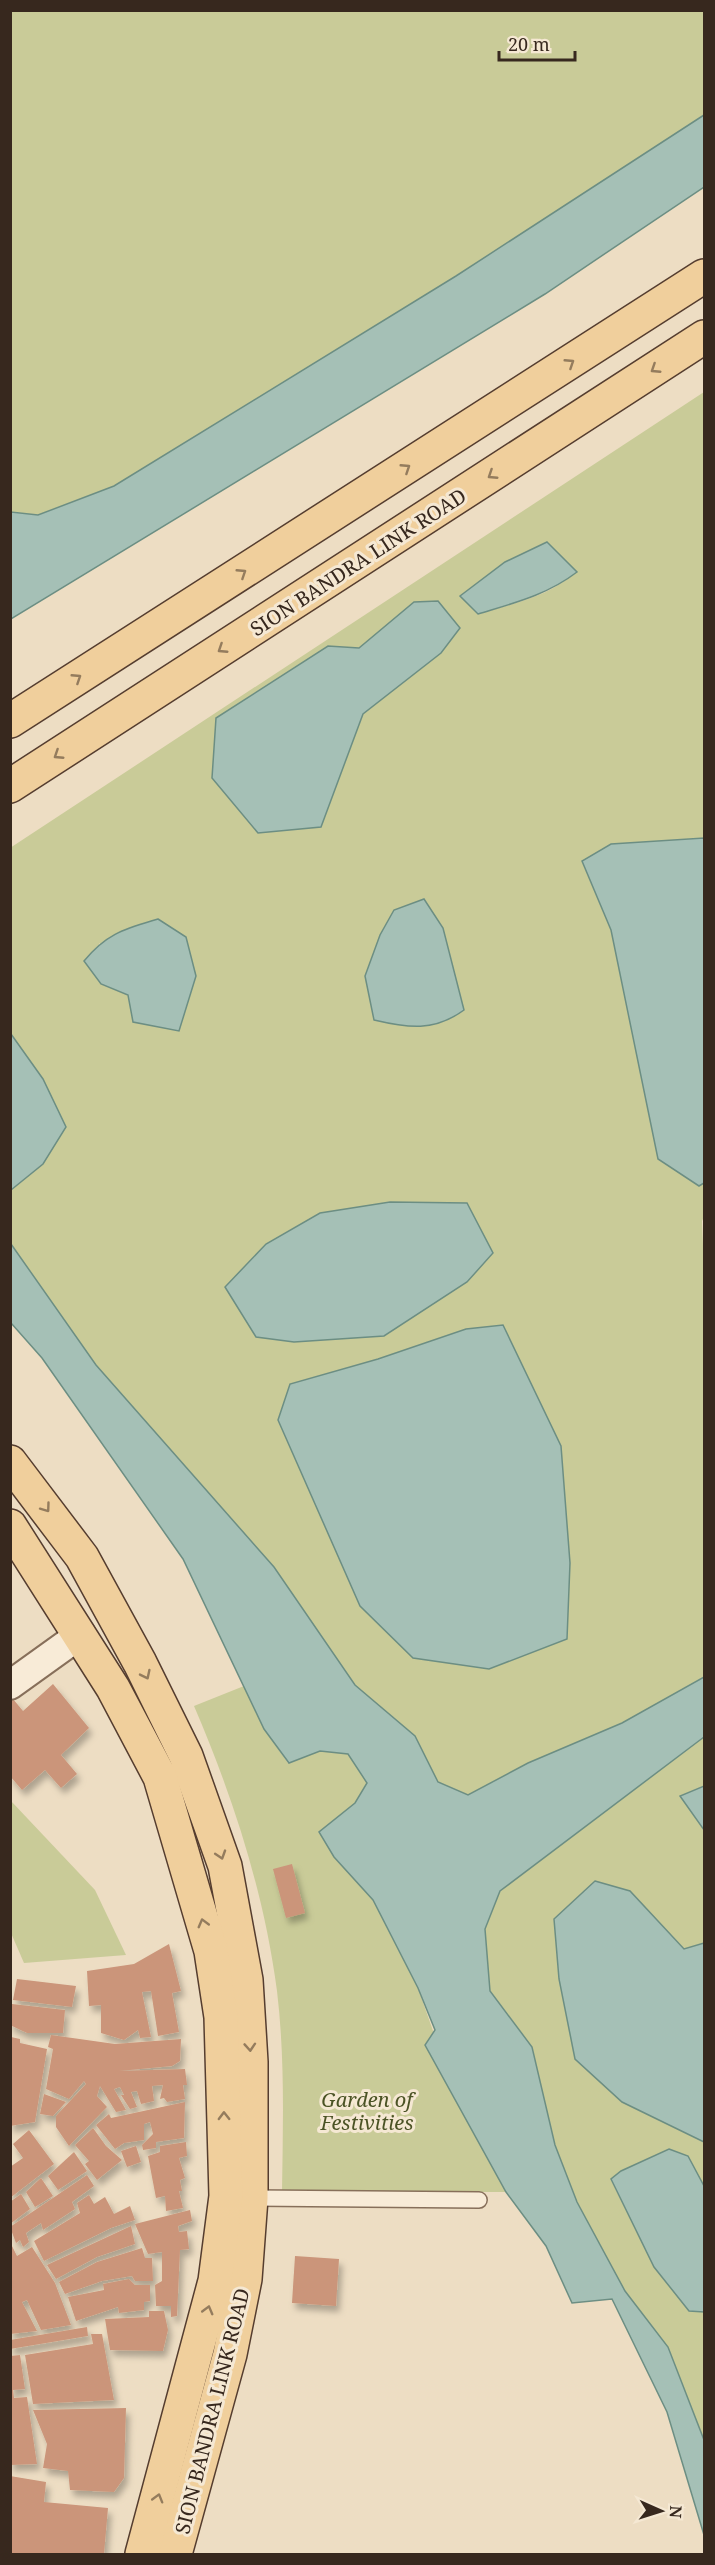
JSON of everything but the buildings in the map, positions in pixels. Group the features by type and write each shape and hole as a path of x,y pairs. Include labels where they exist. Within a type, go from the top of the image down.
{"main road":[{"path":"10,721 705,276"},
{"name":"SION BANDRA LINK ROAD","path":"10,786 705,337"},
{"name":"SION BANDRA LINK ROAD","path":"10,1462 82,1557 140,1663 190,1765 225,1866 246,1980 251,2062 251,2199 245,2279 230,2354 175,2554"},
{"name":"SION BANDRA LINK ROAD","path":"10,1526 81,1634 113,1688 160,1777 211,1951 221,2017 225,2196 216,2281 142,2554"},
{"path":"160,1777 190,1765"}],"street":[{"path":"10,1685 81,1634"}],"lane":[{"path":"251,2199 479,2200"}],"green space":[{"path":"10,11 704,11 704,115 456,276 114,486 38,515 11,512"},
{"path":"704,392 704,838 611,844 582,862 611,930 698,1186 704,1183 702,1221 704,1677 622,1723 528,1763 468,1795 438,1782 415,1736 355,1685 274,1567 96,1365 11,1244 11,1190 43,1164 43,1079 11,1034 10,848","holes":["577,571 567,580 543,593 478,614","328,646 441,653 363,714 321,827 216,718","99,943 179,1031 128,995 101,984","503,1325 561,1446 570,1563 567,1639 290,1384 378,1359 466,1329"]},
{"name":"Garden of Festivities","path":"244,1686 264,1729 288,1763 320,1751 348,1754 367,1783 355,1803 319,1832 334,1857 373,1900 418,1988 459,2105 506,2192 282,2192 281,2041 271,1954 255,1881 234,1810 194,1706"},
{"path":"704,1737 704,1786 680,1796 704,1830 704,1943 684,1949 630,1891 554,1920 559,1979 575,2059 704,2142 704,2186 688,2156 611,2180 654,2267 689,2311 704,2312 704,2440 668,2347 625,2291 577,2202 555,2145 532,2047 490,1991 485,1929 500,1891"},
{"path":"11,1801 95,1890 126,1955 24,1963 11,1933"}],"shaded area":[{"path":"704,115 704,187 545,294 11,619 11,512 38,515 114,486 456,276"},
{"path":"547,542 577,572 554,587 478,614 460,596 505,562"},
{"path":"438,601 460,628 441,653 363,714 321,827 258,833 212,778 216,718 328,646 359,648 414,602"},
{"path":"704,838 704,1183 699,1186 658,1159 611,930 582,861 611,844"},
{"path":"424,899 443,928 464,1010 442,1022 431,1025 398,1025 374,1020 365,976 380,935 394,910"},
{"path":"158,919 186,937 196,976 179,1031 133,1022 128,995 101,984 84,961 101,944 117,933"},
{"path":"11,1034 43,1079 66,1127 43,1164 11,1190"},
{"path":"390,1202 467,1203 493,1253 467,1282 384,1336 294,1342 256,1337 225,1287 266,1244 320,1213"},
{"path":"11,1244 96,1365 274,1567 355,1685 415,1736 438,1782 468,1795 528,1763 622,1723 704,1677 704,1737 500,1891 485,1929 490,1991 532,2047 555,2145 577,2202 625,2291 668,2347 704,2440 704,2535 667,2412 612,2299 572,2303 546,2246 506,2192 425,2045 435,2030 418,1988 373,1900 334,1857 319,1832 355,1803 367,1783 348,1754 320,1751 289,1763 264,1729 183,1559 42,1358 11,1323"},
{"path":"503,1325 561,1446 570,1563 567,1639 489,1669 413,1658 360,1606 278,1420 290,1384 378,1359 466,1329"},
{"path":"704,1786 704,1830 680,1796"},
{"path":"595,1881 630,1891 684,1949 704,1943 704,2142 622,2102 575,2059 559,1979 554,1919"},
{"path":"669,2149 688,2156 704,2186 704,2312 689,2311 654,2267 611,2179 621,2171"}]}
